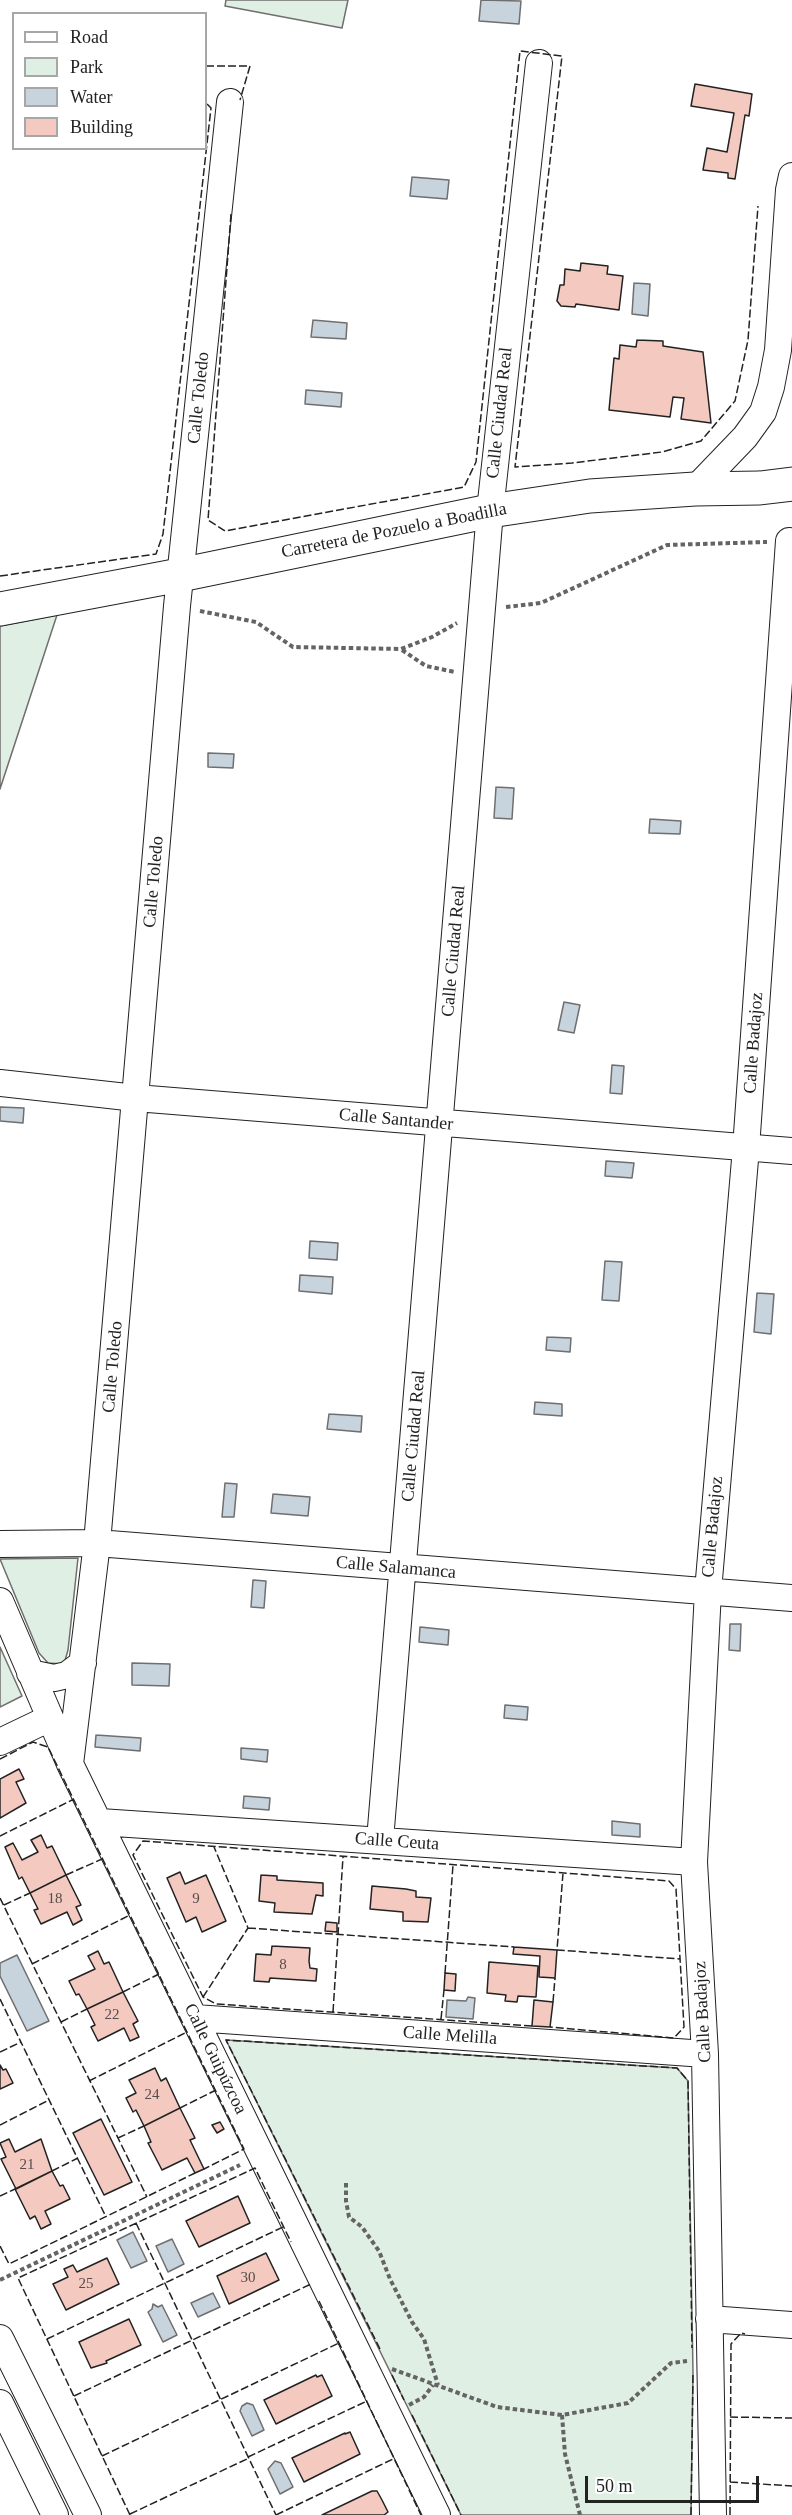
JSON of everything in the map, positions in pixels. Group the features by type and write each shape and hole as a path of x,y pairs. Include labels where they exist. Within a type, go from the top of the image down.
{"main road":[{"name":"Carretera de Pozuelo a Boadilla","path":"0,609 179,591 490,511 590,496 695,489 760,488 792,484"}],"street":[{"name":"Calle Ciudad Real","path":"380,1840 441,1123 481,610 539,63"},
{"name":"Calle Toledo","path":"70,1764 97,1543 179,591 230,102"},
{"path":"695,489 745,437 763,412 771,387 778,350 789,190 792,176"},
{"name":"Calle Badajoz","path":"713,2515 705,2054 694,1862 708,1591 746,1148 789,541"},
{"name":"Calle Santander","path":"0,1083 136,1098 792,1151"},
{"name":"Calle Salamanca","path":"0,1544 97,1543 792,1598"},
{"name":"Calle Guipúzcoa","path":"0,1601 70,1764 263,2154 437,2515"},
{"path":"30,1673 54,1678 67,1675 83,1664"},
{"path":"0,1742 50,1718"},
{"name":"Calle Ceuta","path":"100,1822 694,1862"},
{"name":"Calle Melilla","path":"195,2018 705,2054"},
{"path":"709,2319 792,2325"},
{"path":"0,2338 88,2515"},
{"path":"0,2403 55,2515"}],"path":[{"path":"179,591 256,622 293,646 401,649 432,637 481,610 541,603 667,545 789,541"},
{"path":"401,649 426,666 459,673 475,684"},
{"path":"0,2280 263,2154"},
{"path":"346,2183 349,2217 362,2227 380,2251 390,2278 412,2322 424,2339 436,2385"},
{"path":"359,2353 497,2407 562,2415 628,2403 671,2364 709,2358"},
{"path":"407,2406 424,2397 436,2385"},
{"path":"562,2415 565,2454 580,2515"}],"green space":[{"path":"226,0 348,0 342,28 225,6"},
{"path":"57,615 0,789 0,626"},
{"path":"78,1558 68,1650 64,1664 48,1663 39,1653 0,1559"},
{"path":"0,1647 22,1696 0,1707"},
{"path":"226,2040 677,2068 688,2081 693,2373 691,2515 461,2515"}],"water":[{"path":"481,0 521,1 519,24 479,21"},
{"path":"412,177 449,180 447,199 410,196"},
{"path":"634,283 650,284 648,316 632,314"},
{"path":"313,320 347,323 346,339 311,337"},
{"path":"306,390 342,393 341,407 305,404"},
{"path":"208,753 234,754 233,768 208,767"},
{"path":"496,787 514,788 512,819 494,818"},
{"path":"650,819 681,821 680,834 649,833"},
{"path":"564,1002 580,1005 574,1033 558,1030"},
{"path":"612,1065 624,1066 622,1094 610,1093"},
{"path":"0,1107 24,1108 23,1123 0,1121"},
{"path":"606,1161 634,1163 632,1178 605,1176"},
{"path":"310,1241 338,1243 337,1260 309,1258"},
{"path":"605,1261 622,1262 619,1301 602,1300"},
{"path":"300,1275 333,1277 332,1294 299,1291"},
{"path":"757,1293 774,1294 771,1334 754,1332"},
{"path":"547,1337 571,1338 570,1352 546,1350"},
{"path":"535,1402 562,1404 562,1416 534,1414"},
{"path":"329,1414 362,1416 361,1432 327,1429"},
{"path":"225,1483 237,1484 234,1517 222,1517"},
{"path":"273,1494 310,1497 308,1516 271,1513"},
{"path":"253,1580 266,1581 264,1608 251,1607"},
{"path":"730,1624 741,1624 740,1651 729,1650"},
{"path":"420,1627 449,1630 448,1645 419,1642"},
{"path":"132,1663 170,1664 169,1686 132,1685"},
{"path":"505,1705 528,1707 527,1720 504,1718"},
{"path":"96,1735 141,1738 140,1751 95,1747"},
{"path":"241,1748 268,1750 267,1762 241,1759"},
{"path":"244,1796 270,1798 269,1810 243,1808"},
{"path":"612,1821 640,1824 640,1837 612,1835"},
{"path":"17,1955 49,2021 27,2031 0,1976 0,1963"},
{"path":"468,1997 475,1998 473,2019 446,2017 447,2000 466,2001"},
{"path":"133,2232 147,2261 131,2268 117,2240"},
{"path":"172,2239 184,2264 168,2272 156,2246"},
{"path":"213,2293 220,2307 198,2317 191,2303"},
{"path":"153,2304 158,2307 162,2305 177,2335 163,2342 148,2312 152,2309"},
{"path":"247,2403 253,2405 264,2430 252,2436 240,2411"},
{"path":"275,2461 281,2463 293,2487 280,2494 268,2469"}],"building":[{"path":"695,84 752,94 749,116 745,115 735,179 728,178 728,173 703,170 707,148 727,152 734,113 691,106"},
{"path":"581,263 608,266 607,274 623,276 619,310 576,304 575,307 561,306 557,301 560,285 564,285 565,269 580,271"},
{"path":"637,340 663,341 663,346 703,352 711,423 681,419 684,398 673,397 670,417 609,410 614,358 619,359 620,345 636,347"},
{"path":"19,1769 24,1779 16,1782 26,1803 0,1818 0,1779"},
{"path":"41,1835 47,1848 52,1846 66,1875 30,1893 22,1877 19,1879 5,1847 13,1843 22,1860 38,1852 31,1840"},
{"path":"180,1872 185,1884 206,1875 226,1921 202,1932 196,1917 186,1922 167,1878"},
{"path":"66,1875 81,1905 76,1907 82,1920 73,1925 67,1912 41,1924 34,1910 38,1909 30,1893"},
{"path":"261,1875 277,1876 277,1880 323,1883 323,1896 316,1895 312,1914 274,1912 275,1903 259,1901"},
{"path":"372,1886 416,1891 416,1897 431,1898 428,1922 403,1921 403,1912 370,1909"},
{"path":"326,1922 337,1923 337,1932 325,1931"},
{"path":"272,1946 310,1948 310,1968 317,1969 316,1981 270,1978 269,1982 254,1981 256,1954 271,1955"},
{"path":"514,1947 557,1950 555,1978 539,1977 540,1956 513,1954"},
{"path":"98,1951 104,1964 109,1962 123,1992 87,2009 69,1981 95,1969 88,1956"},
{"path":"489,1962 538,1966 536,1997 518,1996 517,2002 505,2001 506,1995 487,1993"},
{"path":"445,1973 456,1974 455,1991 444,1990"},
{"path":"123,1992 138,2021 133,2024 139,2037 130,2041 124,2028 98,2041 91,2027 95,2025 87,2009"},
{"path":"534,2000 553,2002 550,2027 532,2026"},
{"path":"0,2065 3,2070 6,2069 13,2083 0,2089"},
{"path":"155,2068 161,2081 166,2078 180,2108 144,2126 136,2110 133,2112 126,2098 136,2093 129,2080"},
{"path":"180,2108 195,2138 190,2140 204,2169 195,2173 187,2158 162,2170 148,2143 151,2142 144,2126"},
{"path":"101,2119 132,2182 104,2195 73,2133"},
{"path":"220,2122 224,2129 217,2133 212,2125"},
{"path":"9,2139 15,2152 41,2139 52,2171 16,2189 1,2159 6,2157 0,2143"},
{"path":"52,2171 70,2199 45,2211 51,2224 41,2229 35,2216 30,2219 15,2189"},
{"path":"238,2196 250,2223 199,2247 186,2221"},
{"path":"266,2253 279,2280 229,2304 217,2276"},
{"path":"107,2258 119,2284 66,2310 53,2284 68,2277 64,2269 73,2265 77,2272"},
{"path":"129,2319 141,2345 106,2361 107,2363 91,2368 79,2342"},
{"path":"316,2375 317,2377 322,2375 332,2396 276,2424 264,2400"},
{"path":"350,2432 360,2454 304,2482 292,2458"},
{"path":"372,2491 377,2491 388,2512 384,2515 322,2515"}],"fence":[{"path":"231,214 208,520 225,531 464,487 476,462 520,51 562,56 515,467 572,463 662,452 701,441 735,401 748,340 758,206"},
{"path":"207,66 250,66 240,100"},
{"path":"207,104 211,108 207,144"},
{"path":"0,576 156,554 163,534 206,150"},
{"path":"0,1759 33,1742 48,1747 244,2149 204,2169"},
{"path":"0,1836 74,1799"},
{"path":"532,2026 216,2004 203,1997 133,1855 143,1841 669,1881 676,1889 684,2027 674,2038 550,2027"},
{"path":"203,1997 248,1928 214,1847"},
{"path":"333,2012 343,1857"},
{"path":"66,1875 102,1859"},
{"path":"445,1973 453,1865"},
{"path":"563,1873 557,1950 680,1959"},
{"path":"4,1905 30,1893"},
{"path":"0,1898 147,2197"},
{"path":"32,1964 130,1915"},
{"path":"248,1928 514,1947"},
{"path":"123,1992 159,1974"},
{"path":"553,2002 555,1978"},
{"path":"441,2019 444,1990"},
{"path":"0,1999 106,2217"},
{"path":"61,2022 87,2009"},
{"path":"89,2081 187,2032"},
{"path":"380,2349 226,2040 677,2068 688,2081 692,2348"},
{"path":"0,2052 21,2042"},
{"path":"180,2108 216,2090"},
{"path":"0,2125 49,2100"},
{"path":"118,2138 144,2126"},
{"path":"52,2171 78,2158"},
{"path":"130,2515 18,2278 255,2168 291,2242"},
{"path":"0,2246 9,2264 195,2173"},
{"path":"0,2196 15,2189"},
{"path":"136,2223 276,2515"},
{"path":"47,2339 283,2227"},
{"path":"74,2396 311,2284"},
{"path":"319,2301 421,2515"},
{"path":"730,2515 731,2344 741,2333 745,2334"},
{"path":"102,2456 339,2343"},
{"path":"691,2515 693,2373"},
{"path":"392,2375 404,2400"},
{"path":"248,2457 367,2401"},
{"path":"412,2415 461,2515"},
{"path":"730,2417 792,2418"},
{"path":"130,2514 249,2458"},
{"path":"276,2515 393,2459"},
{"path":"730,2482 792,2486"}]}
